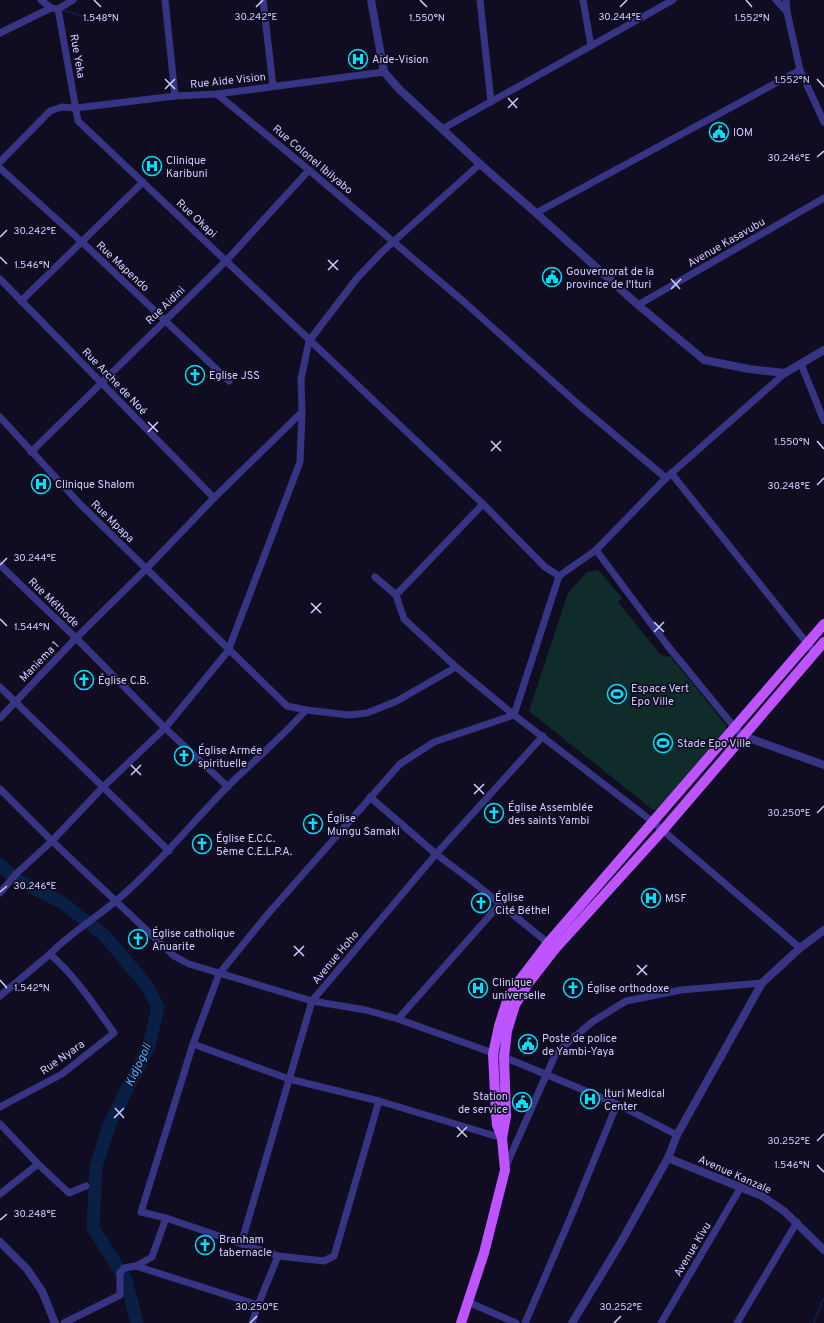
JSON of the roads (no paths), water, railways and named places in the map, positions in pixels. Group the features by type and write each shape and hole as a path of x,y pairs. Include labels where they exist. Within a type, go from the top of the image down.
{"main road":[{"path":"461,1323 484,1254 504,1170 502,1138 496,1114 494,1054 499,1026 507,1001 519,981 548,943 824,624"},
{"path":"502,1138 506,1116 504,1057 507,1031 516,1005 527,985 555,949 663,830 824,642"}],"street":[{"path":"41,0 55,9"},
{"path":"0,33 73,0"},
{"path":"263,0 274,86"},
{"path":"370,0 384,72 400,90 480,164 638,305 704,360 749,369 785,373"},
{"path":"480,0 491,102"},
{"path":"583,0 591,46"},
{"path":"442,129 673,0"},
{"path":"776,0 787,12"},
{"path":"786,0 787,12 800,70 824,122"},
{"path":"166,6 175,96"},
{"name":"Rue Yeka","path":"55,9 76,108"},
{"path":"536,213 800,70"},
{"name":"Rue Aide Vision","path":"0,162 50,111 62,107 76,108 175,96 217,94 384,72"},
{"name":"Rue Colonel Ibilyabo","path":"217,94 472,309 578,405 668,475 815,653"},
{"name":"Rue Okapi","path":"76,108 78,121 483,504 545,567 559,576"},
{"path":"0,893 14,876 52,841 103,787 164,728 228,650 300,462 302,412 301,379 309,341 358,277 383,251 480,164"},
{"name":"Rue Mapendo","path":"0,168 82,242 229,381"},
{"name":"Rue Aidini","path":"31,452 226,261 309,170"},
{"path":"21,301 143,182"},
{"name":"Avenue Kasavubu","path":"638,305 824,198"},
{"name":"Rue Arche de Noé","path":"0,279 214,498"},
{"path":"514,715 559,576 596,550 668,475 785,373 824,350"},
{"path":"801,364 824,421"},
{"name":"Maniema 1","path":"0,718 76,638 146,569 214,498 302,412"},
{"name":"Rue Mpapa","path":"0,417 81,505 286,706 349,715 367,713 397,701 456,667"},
{"path":"396,595 483,504"},
{"path":"596,550 667,646 743,736 824,765"},
{"name":"Rue Méthode","path":"0,565 76,638 164,728 228,787"},
{"path":"375,577 396,595 404,619 456,667 514,715 663,830 800,948"},
{"path":"0,687 169,851"},
{"path":"0,996 50,954 58,945 116,901 169,851 228,787 294,724 306,710"},
{"path":"378,1101 334,1256 324,1261 278,1256 166,1218 141,1212 192,1044 219,974 267,915 400,764 434,742 514,715"},
{"name":"Avenue Hoho","path":"242,1244 312,1001 436,854 543,736"},
{"path":"0,789 52,841 174,956 189,964 312,1001 366,1010 398,1019 504,1057 546,1074 617,1104 677,1135"},
{"path":"370,797 436,854 472,881 548,943"},
{"path":"398,1019 500,905"},
{"path":"572,1323 621,1242 668,1158 677,1135 762,983 800,948 824,930"},
{"name":"Rue Nyara","path":"0,1107 62,1074 114,1033 85,991 50,954"},
{"path":"504,1170 556,1053 592,1022 626,1001 682,990 762,983"},
{"path":"192,1044 289,1079 378,1101 502,1138"},
{"path":"525,1323 617,1104"},
{"path":"0,1124 38,1164 69,1193 86,1186"},
{"name":"Avenue Kanzale","path":"668,1158 762,1196 797,1222 824,1250"},
{"path":"0,1194 38,1164"},
{"name":"Avenue Kivu","path":"661,1323 742,1187"},
{"path":"64,1323 120,1295 122,1270 136,1266 152,1257 166,1218"},
{"path":"737,1323 797,1222"},
{"path":"0,1242 27,1269 42,1291 55,1323"},
{"path":"252,1323 278,1256"},
{"path":"136,1266 258,1305"},
{"path":"468,1302 516,1323"}],"waterway":[{"path":"62,10 90,18"},
{"name":"Kidjogoli","path":"0,865 17,880 63,903 105,936 147,986 158,1007 149,1046 110,1123 96,1167 93,1228 126,1280 137,1323"},
{"path":"814,1323 824,1299"}],"place":[{"name":"Aide-Vision","path":"358,59"},
{"name":"IOM","path":"719,132"},
{"name":"Clinique Karibuni","path":"152,166"},
{"name":"Gouvernorat de la province de l'Ituri","path":"552,277"},
{"name":"Eglise JSS","path":"195,375"},
{"name":"Clinique Shalom","path":"41,484"},
{"name":"Église C.B.","path":"84,680"},
{"name":"Espace Vert Epo Ville","path":"617,694"},
{"name":"Stade Epo Ville","path":"663,743"},
{"name":"Église Armée spirituelle","path":"184,756"},
{"name":"Église Assemblée des saints Yambi","path":"494,813"},
{"name":"Église Mungu Samaki","path":"313,824"},
{"name":"Église E.C.C. 5ème C.E.L.P.A.","path":"202,844"},
{"name":"MSF","path":"651,898"},
{"name":"Église Cité Béthel","path":"481,903"},
{"name":"Église catholique Anuarite","path":"138,939"},
{"name":"Clinique universelle","path":"478,988"},
{"name":"Église orthodoxe","path":"573,988"},
{"name":"Poste de police de Yambi-Yaya","path":"528,1044"},
{"name":"Ituri Medical Center","path":"590,1099"},
{"name":"Station de service","path":"522,1102"},
{"name":"Branham tabernacle","path":"205,1245"}]}
